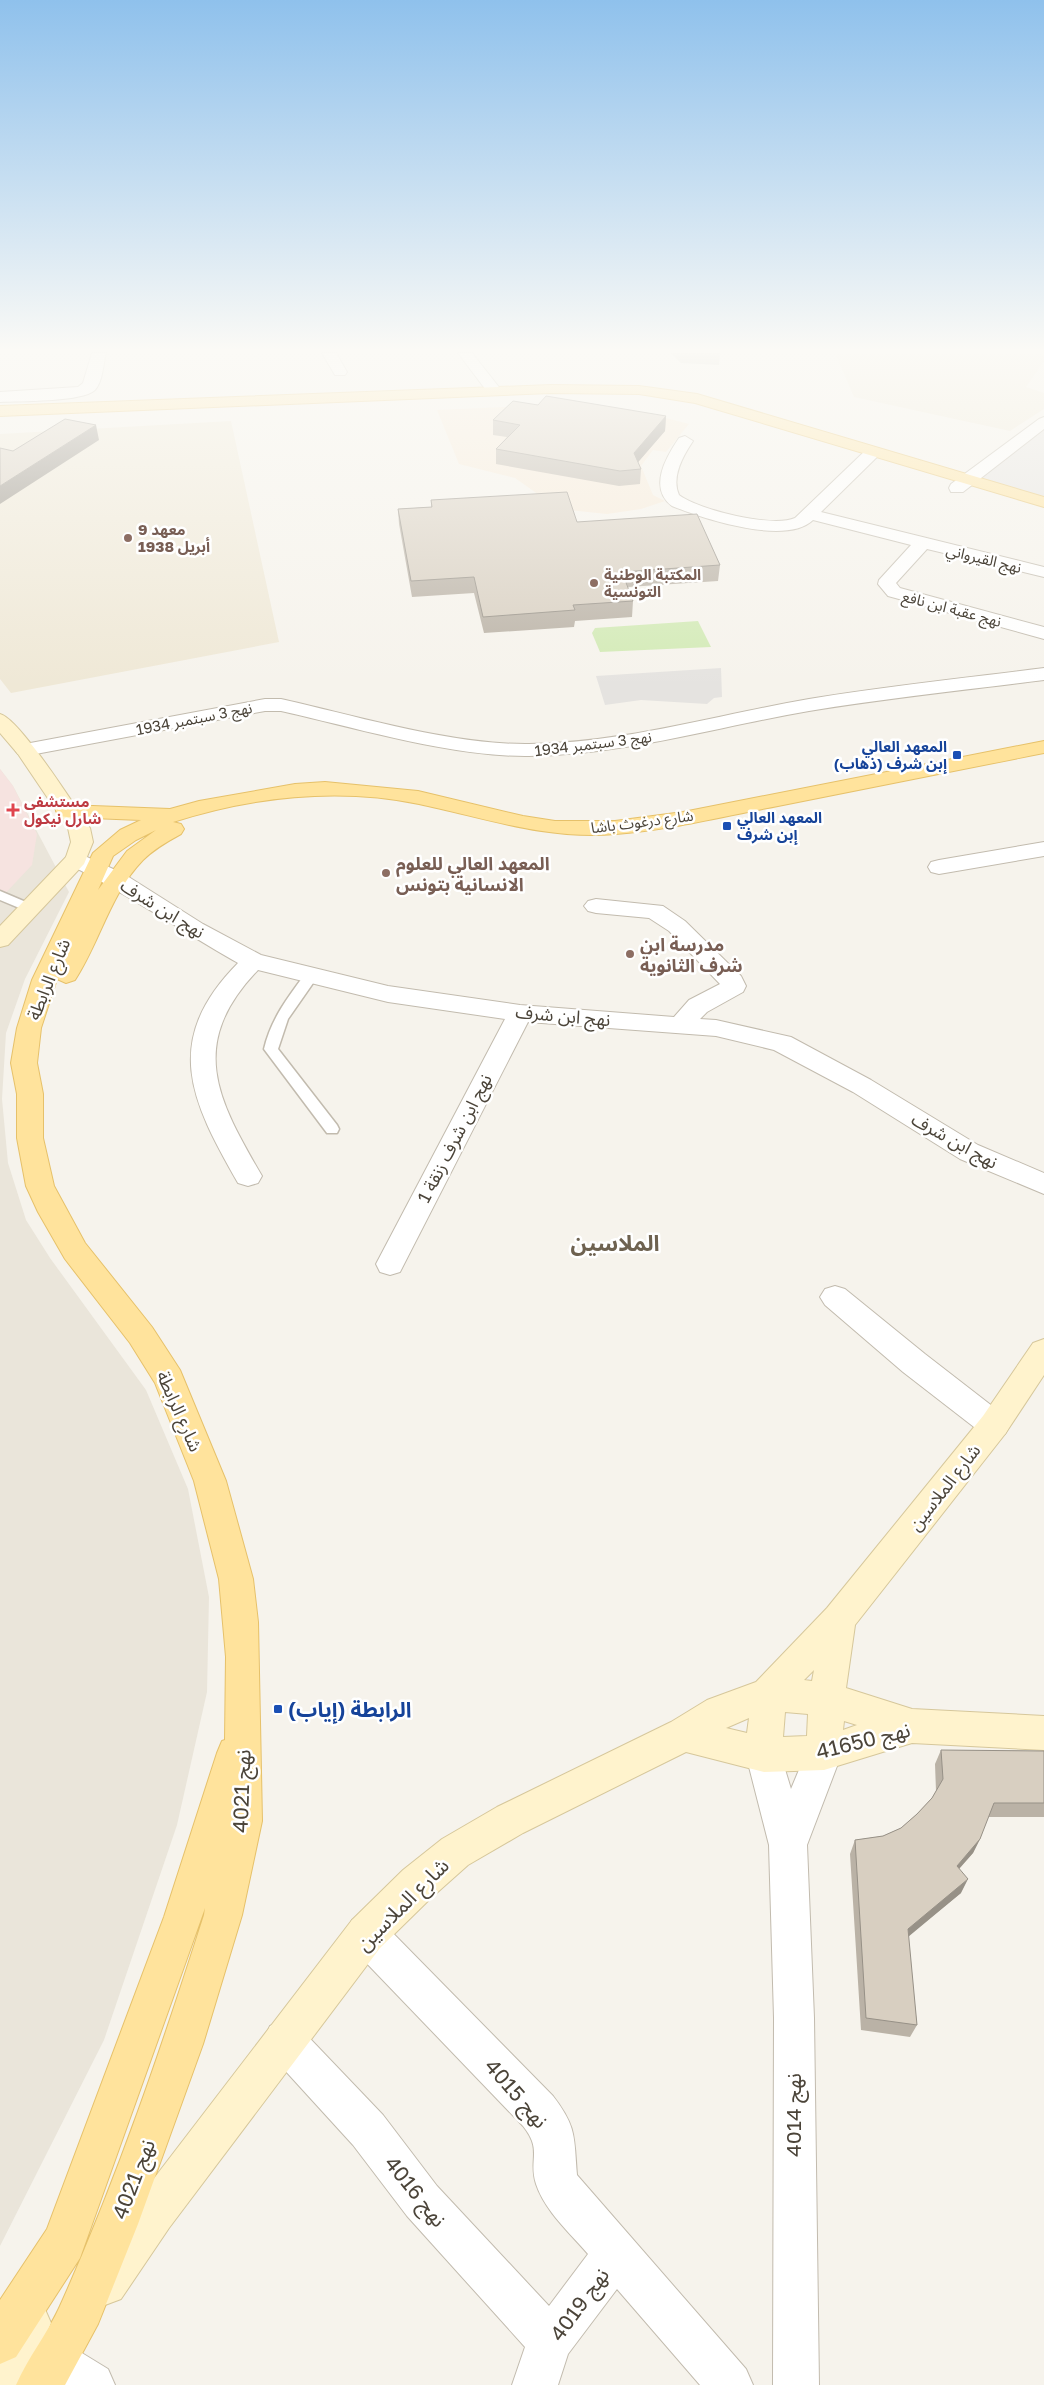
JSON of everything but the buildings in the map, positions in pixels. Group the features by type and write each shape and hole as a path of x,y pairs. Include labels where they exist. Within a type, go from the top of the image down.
{"main road":[{"path":"897,464 1044,512"},
{"path":"962,484 1044,502"},
{"name":"شارع درغوث باشا","path":"96,869 104,853 128,835 159,820 199,807 295,790 356,790 418,797 523,823 572,828 615,828 683,818 1044,747"},
{"name":"شارع درغوث باشا","path":"96,869 130,859 172,829 238,800"},
{"path":"67,811 128,814 182,812"},
{"name":"شارع الرابطة","path":"96,869 64,980 48,1026 43,1060 30,1094 30,1138 40,1186 75,1251 141,1335 169,1379 210,1481 236,1579 243,1657 243,1730"},
{"name":"نهج 4021","path":"135,2218 183,2044 223,1915 242,1821 243,1730"},
{"name":"نهج 4021","path":"0,2341 64,2242 184,1918 243,1730"}],"street":[{"path":"672,464 668,490 673,500 685,506 712,514 784,527 795,525 809,514 860,464"},
{"path":"962,484 988,464"},
{"path":"673,519 712,514"},
{"path":"809,514 923,543"},
{"name":"نهج القيرواني","path":"923,543 1044,572"},
{"name":"نهج عقبة ابن نافع","path":"923,543 888,580 887,584 894,592 1044,633"},
{"name":"نهج 3 سبتمبر 1934","path":"25,750 266,705 281,705 476,746 528,750 580,747 678,732 809,705 1044,674"},
{"path":"0,720 25,750 67,811 82,835 82,842 96,869 29,908 0,940"},
{"path":"939,867 1044,849"},
{"name":"نهج ابن شرف","path":"96,869 253,961 311,976 388,994 520,1013 716,1028 782,1043 862,1086 969,1152 1044,1184"},
{"path":"596,906 655,911 677,926 732,982 734,986 698,1006 680,1025"},
{"path":"248,1176 212,1109 201,1064 202,1043 210,1019 223,994 253,961"},
{"name":"نهج ابن شرف زنقة 1","path":"390,1264 520,1013"},
{"path":"835,1297 914,1363 994,1424"},
{"name":"شارع الملاسين","path":"768,1694 839,1619 994,1424 1044,1351"},
{"path":"824,1753 828,1699 839,1619"},
{"path":"764,1754 768,1694"},
{"name":"شارع الملاسين","path":"62,2380 76,2324 135,2218 284,2040 366,1934 417,1884 455,1852 510,1820 684,1734 720,1712 768,1694 828,1699 912,1726"},
{"name":"نهج 41650","path":"684,1734 764,1754 824,1753 912,1726 1044,1733"},
{"name":"نهج 4014","path":"788,1845 824,1753"},
{"name":"نهج 4014","path":"764,1754 788,1845 794,2018 796,2385"},
{"name":"نهج 4015","path":"366,1934 538,2110 550,2128 555,2143 554,2172 558,2186 730,2385"},
{"name":"نهج 4016","path":"284,2040 368,2130 422,2201 550,2341"},
{"path":"3,2385 64,2242 94,2228 135,2218"},
{"name":"نهج 4019","path":"535,2385 550,2341 616,2253"}],"lane":[{"path":"0,895 29,908"},
{"path":"311,976 286,1008 275,1028 271,1049 332,1129"}],"shaded area":[{"name":"معهد 9 أبريل 1938","path":"0,464 240,464 279,642 11,693 0,679"},
{"path":"460,464 642,464 641,466 653,495 665,501 641,509 607,514 559,509 515,478"},
{"path":"994,464 1044,464 1044,497 976,478"},
{"path":"721,668 722,697 714,698 707,704 641,700 605,705 596,676"},
{"path":"0,769 13,786 69,892 25,979 6,1033 2,1099 8,1163 26,1220 50,1258 146,1390 188,1489 209,1597 207,1692 177,1825 104,2040 0,2246"},
{"name":"مستشفى شارل نيكول","path":"0,769 13,786 37,834 32,865 0,899"}],"green space":[{"path":"698,621 711,647 600,652 592,633 595,628"}],"place":[{"name":"معهد 9 أبريل 1938","path":"128,538"},
{"name":"المكتبة الوطنية التونسية","path":"594,583"},
{"name":"المعهد العالي إبن شرف (ذهاب)","path":"957,755"},
{"name":"مستشفى شارل نيكول","path":"13,810"},
{"name":"المعهد العالي إبن شرف","path":"727,826"},
{"name":"المعهد العالي للعلوم الانسانية بتونس","path":"386,873"},
{"name":"مدرسة ابن شرف الثانوية","path":"630,954"},
{"name":"الرابطة (إياب)","path":"278,1709"}],"district":[{"name":"الملاسين","path":"615,1242"}]}
